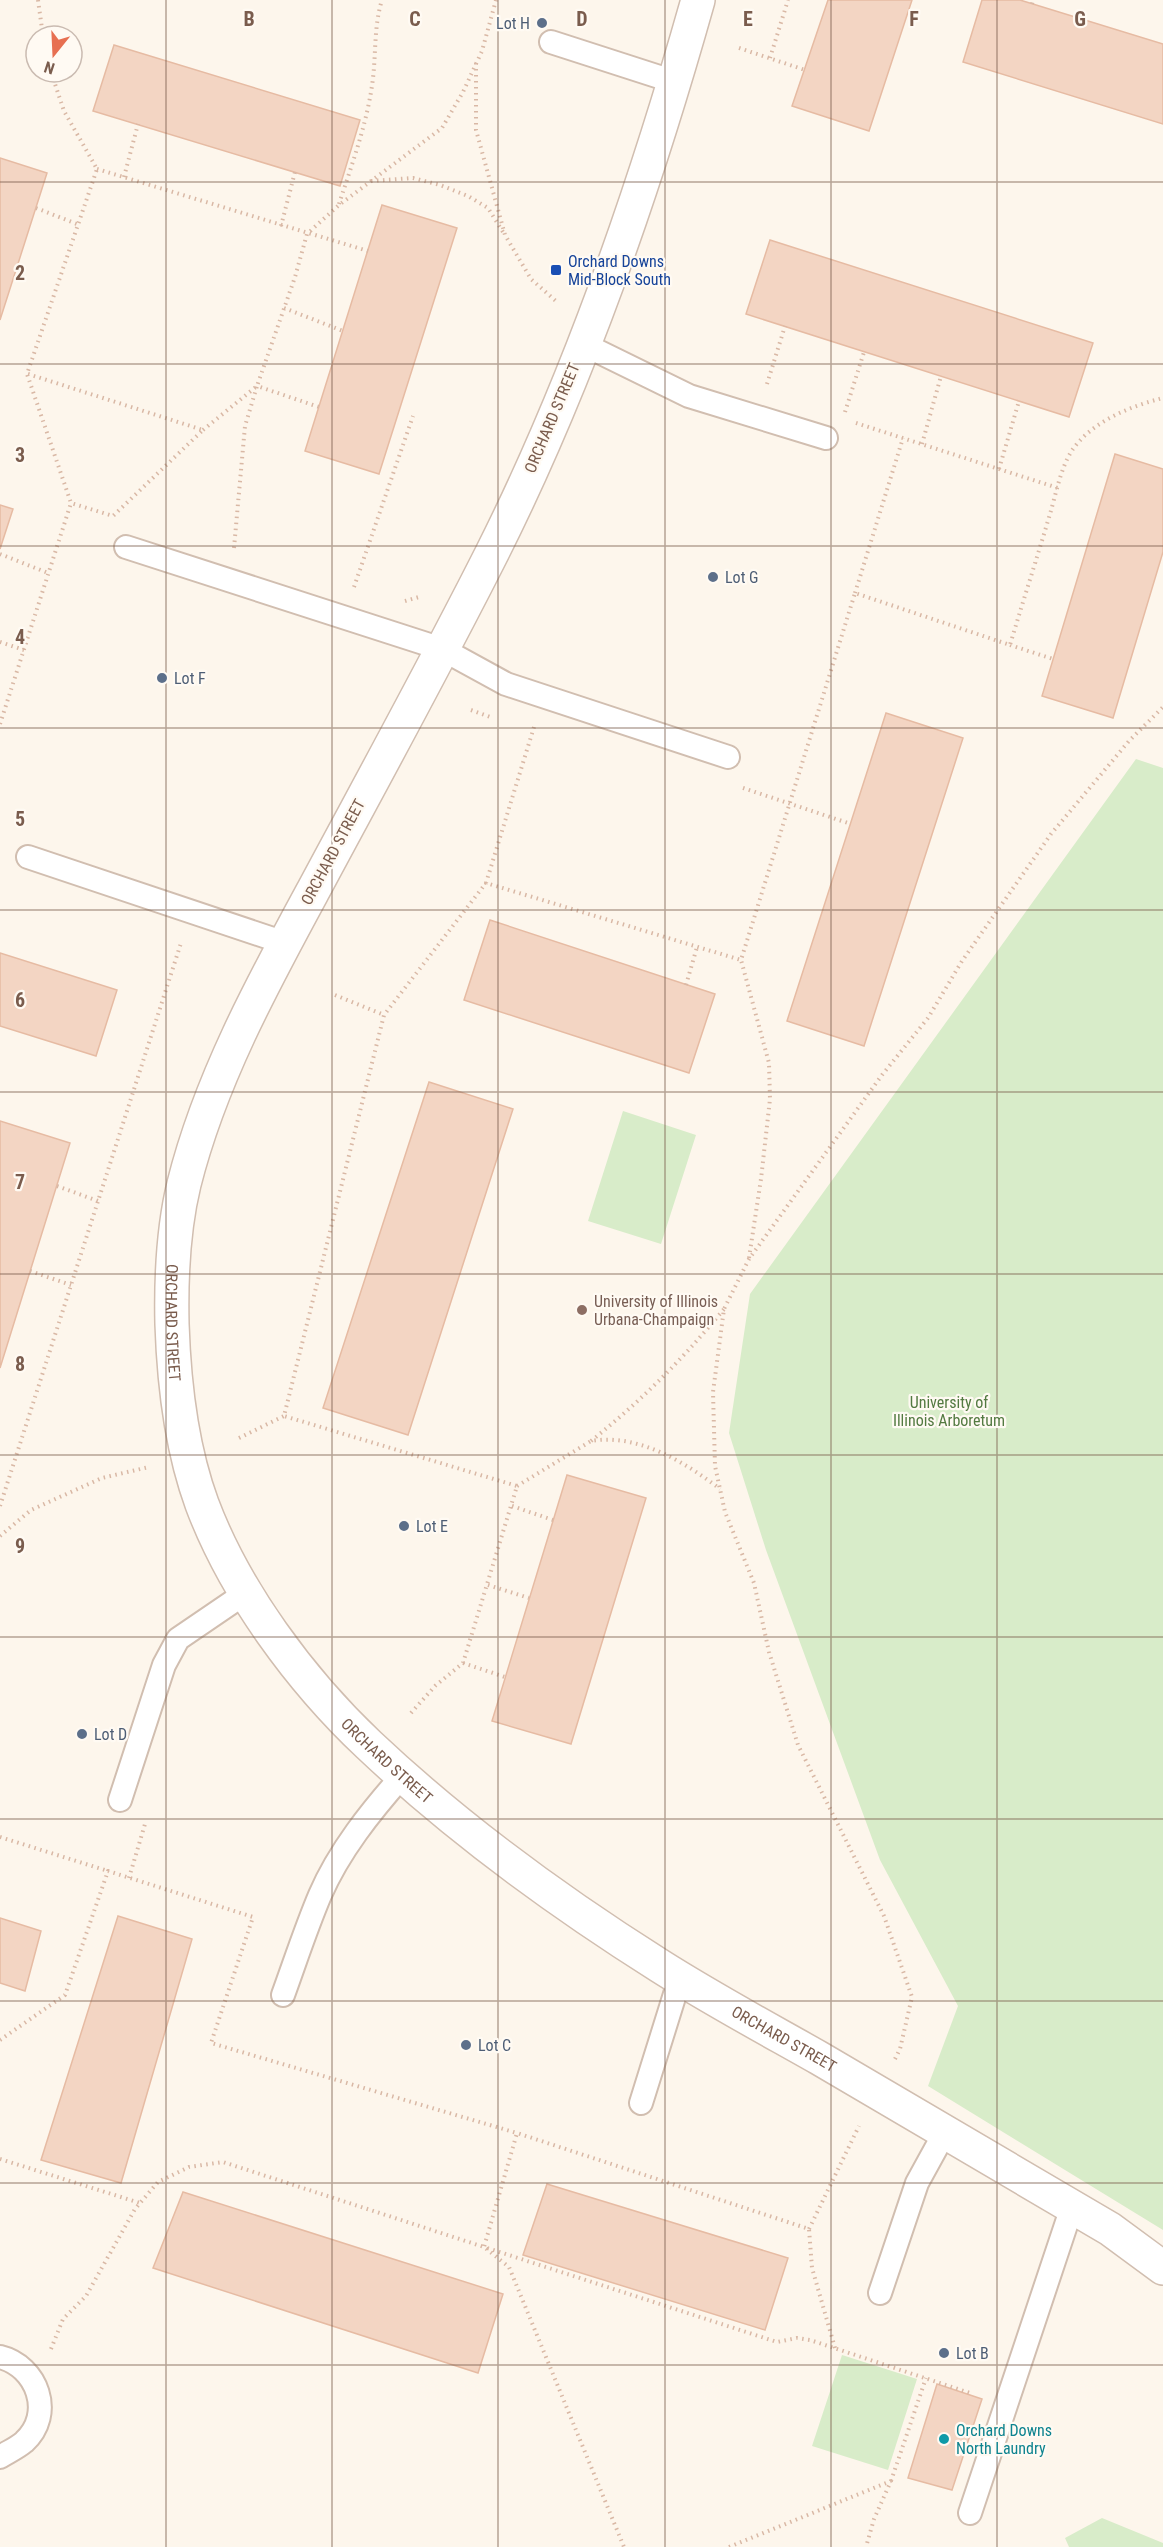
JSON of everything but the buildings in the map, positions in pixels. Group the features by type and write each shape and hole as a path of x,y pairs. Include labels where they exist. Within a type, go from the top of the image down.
{"street":[{"name":"ORCHARD STREET","path":"699,0 620,251 534,464 442,649 285,943 232,1049 202,1122 182,1191 171,1280 173,1364 184,1439 202,1503 230,1566 274,1634 328,1703 369,1745 462,1826 545,1890 680,1978 1072,2206 1110,2229 1163,2268"}],"lane":[{"path":"551,42 675,82"},
{"path":"589,331 689,396 826,438"},
{"path":"126,547 442,649 506,684 728,757"},
{"path":"28,858 285,943"},
{"path":"120,1800 164,1665 178,1639 247,1592"},
{"path":"283,1995 320,1894 344,1852 375,1807 403,1775"},
{"path":"641,2103 680,1978"},
{"path":"880,2293 917,2183 945,2132"},
{"path":"970,2513 1072,2206"},
{"path":"0,2357 23,2367 36,2383 41,2402 36,2425 25,2441 0,2457"}],"path":[{"path":"38,0 41,24"},
{"path":"339,205 359,140 373,80 377,14 382,0"},
{"path":"233,555 245,426 306,234 339,205 442,128 463,92 476,63 496,0"},
{"path":"770,58 788,0"},
{"path":"739,48 805,70"},
{"path":"476,63 476,130 506,235"},
{"path":"55,84 64,111 97,169 368,251"},
{"path":"124,177 138,124"},
{"path":"0,723 71,503 27,374 97,169"},
{"path":"281,226 295,172"},
{"path":"371,181 413,178 449,188 488,208 531,279 589,331"},
{"path":"36,208 77,224"},
{"path":"284,308 343,331"},
{"path":"764,393 785,326"},
{"path":"843,419 864,352"},
{"path":"27,374 203,430"},
{"path":"922,444 941,376"},
{"path":"71,503 113,516 203,430 257,386"},
{"path":"257,386 319,407"},
{"path":"1010,645 1058,488 1072,451 1102,422 1122,412 1163,398"},
{"path":"999,469 1019,401"},
{"path":"352,593 413,416"},
{"path":"748,1259 761,1179 770,1087 769,1063 741,960 903,438"},
{"path":"0,554 48,573"},
{"path":"855,593 1053,659"},
{"path":"0,642 24,650"},
{"path":"411,1713 435,1686 463,1663 518,1486 591,1442 639,1402 664,1378 724,1309 748,1259 882,1075 928,1018 962,962 1051,834 1129,741 1163,707"},
{"path":"284,1416 384,1014 486,884 536,721"},
{"path":"486,884 741,960"},
{"path":"0,1506 183,937"},
{"path":"686,985 697,947"},
{"path":"335,996 384,1014"},
{"path":"57,1186 98,1202"},
{"path":"30,1271 71,1285"},
{"path":"724,1309 713,1392 715,1466 725,1512 754,1583 769,1652 798,1745 884,1916 912,1997 900,2049 876,2092 809,2229 812,2268 835,2348"},
{"path":"239,1438 284,1416 518,1486"},
{"path":"591,1442 601,1440 644,1447 672,1457 696,1470 720,1489"},
{"path":"0,1536 31,1510 41,1505 102,1478 155,1465"},
{"path":"512,1506 553,1520"},
{"path":"488,1585 529,1598"},
{"path":"463,1663 505,1677"},
{"path":"0,1837 253,1917 211,2043 516,2133 809,2229"},
{"path":"0,2040 65,1995 108,1871"},
{"path":"484,2247 516,2133"},
{"path":"0,2159 140,2203"},
{"path":"36,2383 47,2373 50,2352 63,2319 86,2296 140,2203 158,2182 189,2167 223,2162 777,2342 797,2338 835,2348 1006,2405"},
{"path":"484,2247 509,2267 624,2547"},
{"path":"866,2547 874,2519 891,2481 926,2378"},
{"path":"729,2547 891,2481"}],"green space":[{"name":"University of Illinois Arboretum","path":"1136,759 1163,768 1163,2230 928,2086 958,2006 880,1860 766,1550 729,1433 750,1294"},
{"path":"623,1111 696,1135 661,1244 588,1221"},
{"path":"842,2355 917,2379 888,2470 812,2446"},
{"path":"1102,2518 1163,2543 1163,2547 1069,2547 1065,2538"}],"place":[{"name":"Lot H","path":"542,23"},
{"name":"Orchard Downs Mid-Block South","path":"556,270"},
{"name":"Lot G","path":"713,577"},
{"name":"Lot F","path":"162,678"},
{"name":"University of Illinois Urbana-Champaign","path":"582,1310"},
{"name":"Lot E","path":"404,1526"},
{"name":"Lot D","path":"82,1734"},
{"name":"Lot C","path":"466,2045"},
{"name":"Lot B","path":"944,2353"},
{"name":"Orchard Downs North Laundry","path":"944,2439"}]}
